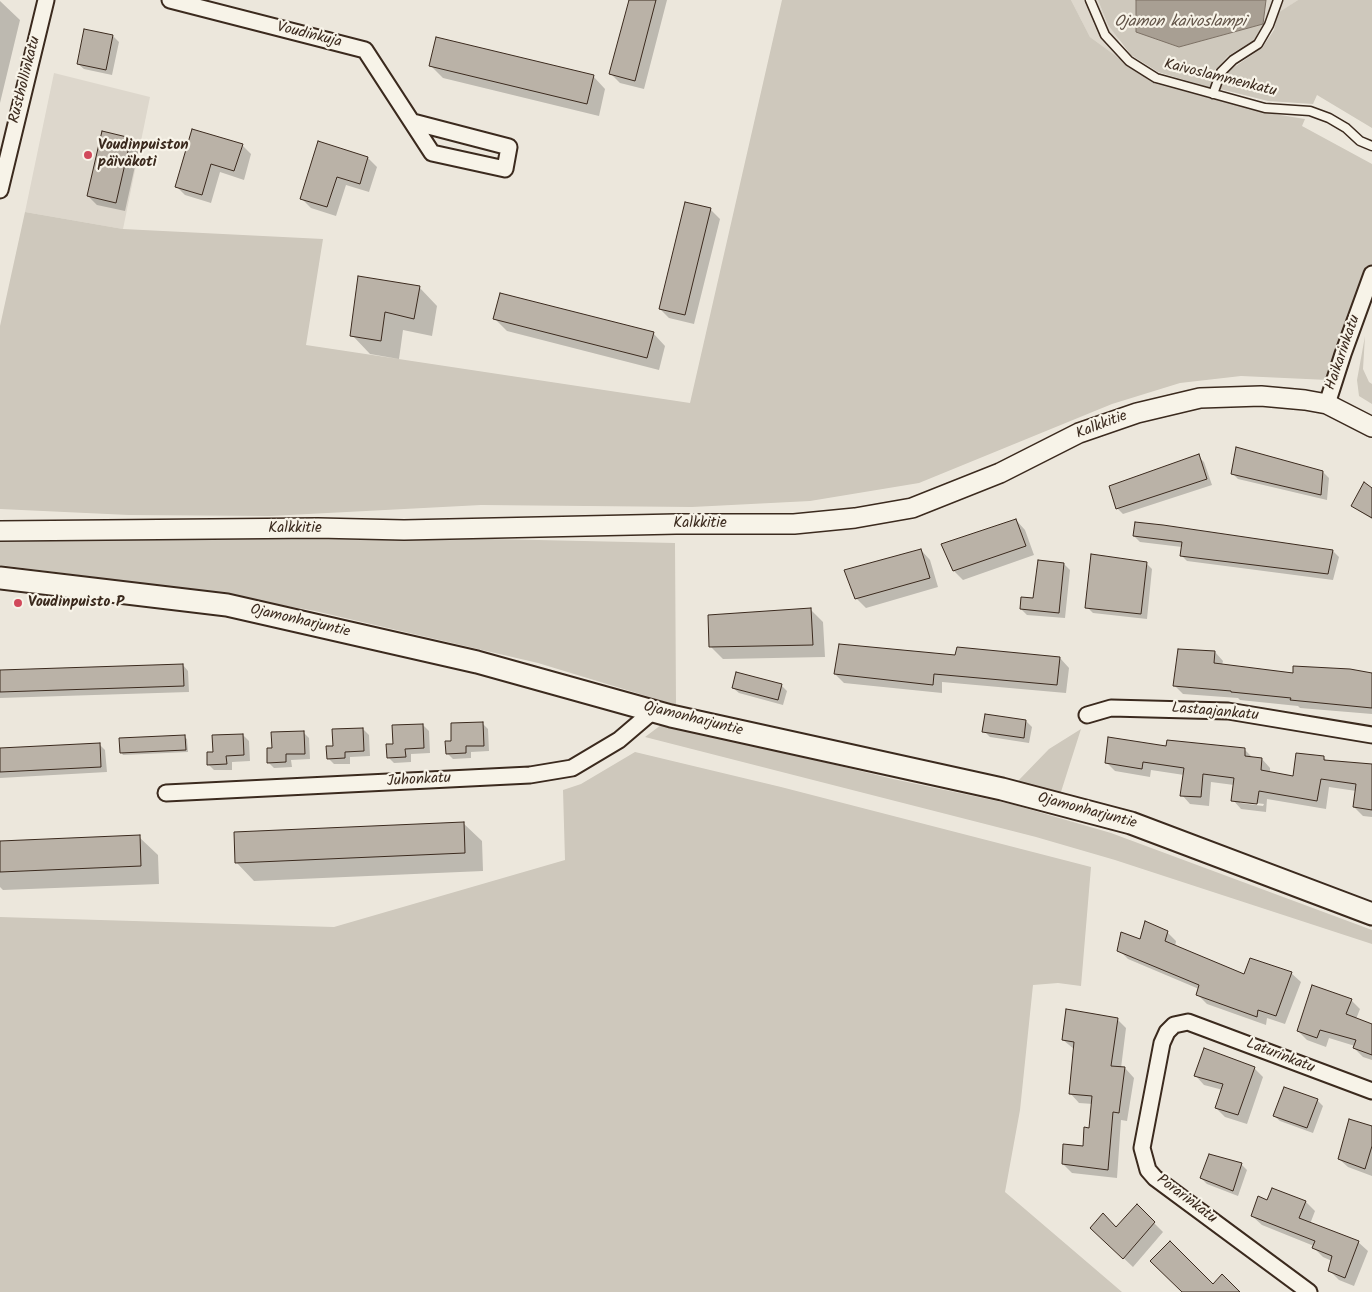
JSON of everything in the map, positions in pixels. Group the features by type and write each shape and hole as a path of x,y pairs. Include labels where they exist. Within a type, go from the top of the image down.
{"main road":[{"name":"Ojamonharjuntie","path":"0,578 227,606 477,662 670,716 1002,789 1131,823 1372,914"}],"street":[{"name":"Rusthollinkatu","path":"0,190 46,0"},
{"name":"Voudinkuja","path":"170,0 365,50 432,153 505,169 509,147 413,122"},
{"name":"Haikarinkatu","path":"1327,404 1372,274"},
{"name":"Kalkkitie","path":"0,531 318,528 404,530 676,524 794,524 855,518 912,508 1000,473 1079,433 1137,413 1200,398 1261,396 1327,404 1372,427"},
{"name":"Lastaajankatu","path":"1088,715 1112,708 1228,711 1372,735"},
{"name":"Juhonkatu","path":"166,793 530,775 572,768 619,740 652,710"},
{"name":"Laturinkatu","path":"1188,1022 1372,1091"},
{"name":"Porarinkatu","path":"1188,1022 1174,1025 1167,1032 1162,1043 1142,1148 1148,1170 1155,1178 1309,1292"}],"lane":[{"name":"Kaivoslammenkatu","path":"1090,0 1105,35 1128,61 1156,78 1265,108 1310,111 1329,118 1346,128 1360,141 1372,146"},
{"path":"1213,94 1221,72 1233,60 1258,44 1269,25 1278,0"}],"shaded area":[{"path":"782,0 1071,0 1090,37 1153,83 1262,112 1305,119 1302,126 1372,164 1372,272 1328,380 1241,376 1180,383 1112,404 919,483 810,501 692,507 481,505 270,516 129,515 0,509 0,326 25,212 123,229 323,239 306,345 690,403"},
{"path":"1071,0 1098,0 1108,25 1119,37 1117,57 1090,37"},
{"path":"1098,0 1136,0 1137,32 1179,47 1263,24 1254,40 1228,56 1215,70 1211,88 1158,72 1131,55 1108,25"},
{"path":"1266,0 1298,0 1263,24"},
{"path":"1298,0 1372,0 1372,128 1317,95 1313,104 1268,101 1220,89 1227,72 1262,48 1274,30 1278,13"},
{"name":"Voudinpuiston päiväkoti","path":"54,73 150,97 123,229 25,212"},
{"path":"1365,336 1363,369 1369,382 1372,384 1372,404 1359,396 1357,380"},
{"path":"309,535 675,543 676,705 538,663 315,611 195,590 0,565 0,541 58,538"},
{"path":"661,725 680,727 893,779 1011,804 1111,833 1372,930 1372,944 1115,860 1036,837 645,737"},
{"path":"1081,729 1060,795 1017,782 1049,749"},
{"path":"635,752 781,787 1091,867 1081,986 1058,983 1033,985 1020,1110 1005,1192 1122,1292 0,1292 0,917 334,927 565,860 563,790 581,784"}],"water":[{"name":"Ojamon kaivoslampi","path":"1136,0 1266,0 1263,24 1179,47 1136,32"}],"building":[{"path":"629,0 656,0 635,81 609,74"},
{"path":"84,29 113,35 106,70 77,64"},
{"path":"436,37 594,75 587,104 429,66"},
{"path":"192,129 243,144 234,171 211,164 202,195 175,187"},
{"path":"102,131 131,138 116,203 87,196"},
{"path":"318,141 368,157 360,184 337,177 327,207 300,199"},
{"path":"685,202 711,208 685,315 659,309"},
{"path":"358,276 420,286 414,319 385,312 381,341 350,336"},
{"path":"500,293 654,332 647,358 493,319"},
{"path":"1236,447 1323,471 1321,495 1231,474"},
{"path":"1199,454 1207,479 1116,509 1109,486"},
{"path":"1364,482 1372,488 1372,518 1351,506"},
{"path":"1016,519 1026,546 953,571 941,544"},
{"path":"1135,522 1333,550 1328,574 1180,556 1182,542 1133,536"},
{"path":"921,549 930,578 855,599 844,570"},
{"path":"1091,554 1147,562 1141,614 1085,608"},
{"path":"1038,560 1064,563 1059,613 1020,609 1021,597 1033,598"},
{"path":"811,608 813,645 709,647 708,615"},
{"path":"839,644 955,655 957,647 1060,657 1057,685 934,674 933,685 834,674"},
{"path":"1178,649 1215,651 1214,663 1293,673 1293,666 1350,669 1372,673 1372,708 1173,686"},
{"path":"183,664 184,686 0,692 0,670"},
{"path":"736,672 782,684 778,700 732,688"},
{"path":"985,714 1026,720 1024,738 982,732"},
{"path":"483,722 484,746 466,746 466,753 446,754 445,741 451,741 451,723"},
{"path":"423,724 424,748 405,749 406,757 387,758 386,744 393,744 392,725"},
{"path":"363,728 364,751 345,752 345,758 327,759 326,746 333,746 332,729"},
{"path":"304,731 305,754 286,754 286,762 267,763 267,748 272,748 271,732"},
{"path":"243,734 244,755 226,756 227,764 207,765 207,752 213,752 212,735"},
{"path":"185,735 186,750 120,753 119,738"},
{"path":"1108,737 1166,746 1167,740 1245,748 1245,756 1262,758 1261,770 1293,776 1296,753 1324,756 1324,760 1372,764 1372,810 1353,807 1356,784 1321,779 1317,801 1259,791 1257,804 1231,801 1234,778 1203,774 1201,797 1180,796 1184,768 1143,762 1142,769 1105,763"},
{"path":"100,743 101,767 0,772 0,748"},
{"path":"464,822 465,853 235,863 234,832"},
{"path":"140,835 141,866 0,872 0,841"},
{"path":"1145,921 1168,931 1165,941 1244,974 1250,958 1292,972 1276,1016 1258,1010 1257,1017 1196,995 1199,985 1117,951 1121,932 1140,939"},
{"path":"1312,985 1352,999 1346,1014 1372,1024 1372,1055 1353,1048 1356,1040 1320,1030 1317,1038 1297,1031"},
{"path":"1066,1009 1118,1018 1111,1066 1125,1067 1119,1113 1113,1112 1108,1170 1062,1164 1063,1144 1083,1146 1084,1127 1089,1128 1092,1096 1069,1094 1074,1042 1062,1040"},
{"path":"1204,1048 1255,1067 1238,1115 1215,1108 1223,1084 1194,1076"},
{"path":"1284,1087 1318,1099 1307,1128 1273,1116"},
{"path":"1349,1119 1372,1126 1372,1146 1365,1169 1338,1159"},
{"path":"1209,1154 1242,1163 1233,1191 1200,1178"},
{"path":"1272,1188 1306,1201 1299,1218 1359,1241 1345,1278 1328,1271 1332,1256 1312,1248 1315,1241 1251,1216 1258,1196 1267,1200"},
{"path":"1137,1204 1155,1222 1123,1259 1090,1228 1103,1213 1116,1227"},
{"path":"1170,1241 1213,1284 1222,1274 1240,1292 1182,1292 1150,1261"}],"place":[{"name":"Voudinpuiston päiväkoti","path":"88,155"},
{"name":"Voudinpuisto P","path":"18,603"}]}
